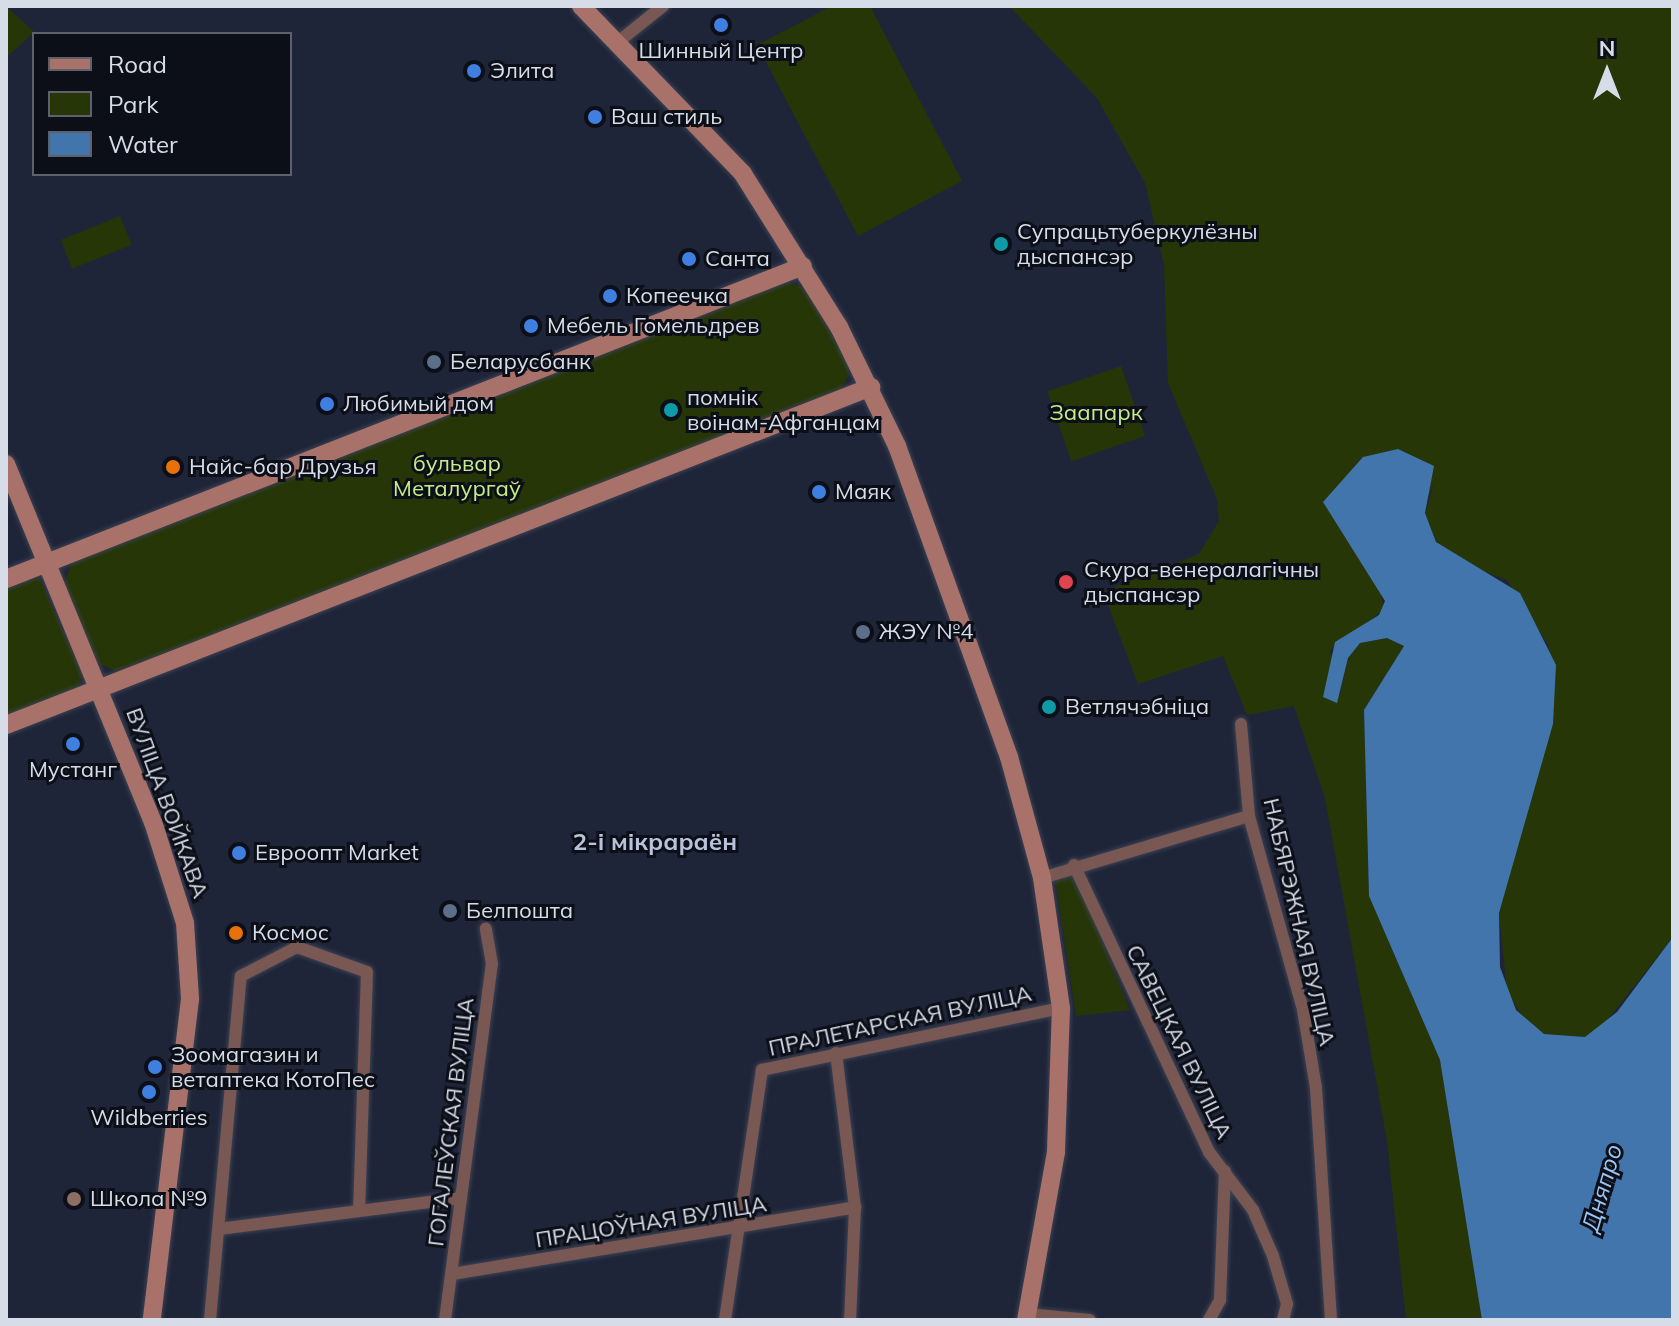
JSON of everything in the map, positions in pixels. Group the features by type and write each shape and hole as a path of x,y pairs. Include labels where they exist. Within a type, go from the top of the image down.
{"main road":[{"path":"581,6 743,174 803,266 871,387 1009,757 1042,878 1061,1008 1056,1152 1027,1317"},
{"path":"6,579 803,266"},
{"path":"6,725 871,387"},
{"name":"ВУЛІЦА ВОЙКАВА","path":"6,464 168,865 190,959 152,1320"}],"street":[{"path":"618,42 663,6"},
{"name":"НАБЯРЭЖНАЯ ВУЛІЦА","path":"1241,724 1249,816 1303,1010 1316,1088 1331,1320"},
{"path":"1042,878 1074,865 1249,816"},
{"name":"САВЕЦКАЯ ВУЛІЦА","path":"1074,865 1225,1171 1273,1256 1287,1304 1283,1320"},
{"name":"ГОГАЛЕЎСКАЯ ВУЛІЦА","path":"445,1320 492,964 486,929"},
{"path":"210,1320 247,969 297,947 367,972 359,1209"},
{"name":"ПРАЛЕТАРСКАЯ ВУЛІЦА","path":"725,1320 757,1075 836,1053 1061,1008"},
{"path":"836,1053 855,1207 850,1320"},
{"path":"1209,1320 1220,1300 1225,1171"},
{"path":"219,1229 461,1198"},
{"name":"ПРАЦОЎНАЯ ВУЛІЦА","path":"452,1274 737,1230 855,1207"},
{"path":"1027,1317 1090,1320"}],"green space":[{"path":"6,6 34,32 6,58"},
{"path":"832,6 870,6 962,181 858,236 757,45"},
{"path":"1009,6 1673,6 1673,937 1602,1027 1585,1037 1544,1034 1527,1025 1507,991 1499,913 1549,646 1507,580 1467,565 1436,542 1425,513 1434,484 1381,594 1384,610 1330,650 1340,694 1348,658 1360,643 1387,638 1404,646 1364,710 1369,896 1440,1060 1482,1320 1406,1320 1387,1141 1325,798 1294,706 1247,715 1223,656 1138,684 1103,592 1199,554 1219,521 1217,499 1168,383 1164,265 1145,183 1097,98"},
{"path":"120,216 132,245 72,269 61,240"},
{"name":"бульвар Металургаў","path":"786,281 807,289 846,358 849,375 841,390 120,673 95,662 64,583 73,561"},
{"name":"Заапарк","path":"1121,366 1145,436 1071,461 1047,391"},
{"path":"39,577 83,675 78,687 6,718 6,586"},
{"path":"1074,873 1130,1010 1076,1016 1055,879"}],"water":[{"name":"Дняпро","path":"1398,449 1434,466 1425,513 1436,542 1520,593 1556,665 1553,724 1499,913 1500,967 1516,1010 1544,1034 1585,1037 1617,1012 1673,937 1673,1320 1482,1320 1440,1060 1369,896 1364,710 1404,646 1387,638 1360,643 1348,658 1337,703 1323,697 1335,642 1379,615 1385,601 1323,502 1363,457"}],"place":[{"name":"Шинный Центр","path":"721,25"},
{"name":"Элита","path":"474,71"},
{"name":"Ваш стиль","path":"595,117"},
{"name":"Супрацьтуберкулёзны дыспансэр","path":"1001,244"},
{"name":"Санта","path":"689,259"},
{"name":"Копеечка","path":"610,296"},
{"name":"Мебель Гомельдрев","path":"531,326"},
{"name":"Беларусбанк","path":"434,362"},
{"name":"Любимый дом","path":"327,404"},
{"name":"помнік воінам-Афганцам","path":"671,410"},
{"name":"Найс-бар Друзья","path":"173,467"},
{"name":"Маяк","path":"819,492"},
{"name":"Скура-венералагічны дыспансэр","path":"1066,582"},
{"name":"ЖЭУ №4","path":"863,632"},
{"name":"Ветлячэбніца","path":"1049,707"},
{"name":"Мустанг","path":"73,744"},
{"name":"Евроопт Market","path":"239,853"},
{"name":"Белпошта","path":"450,911"},
{"name":"Космос","path":"236,933"},
{"name":"Зоомагазин и ветаптека КотоПес","path":"155,1067"},
{"name":"Wildberries","path":"149,1092"},
{"name":"Школа №9","path":"74,1199"}],"district":[{"name":"2-і мікрараён","path":"655,842"}]}
